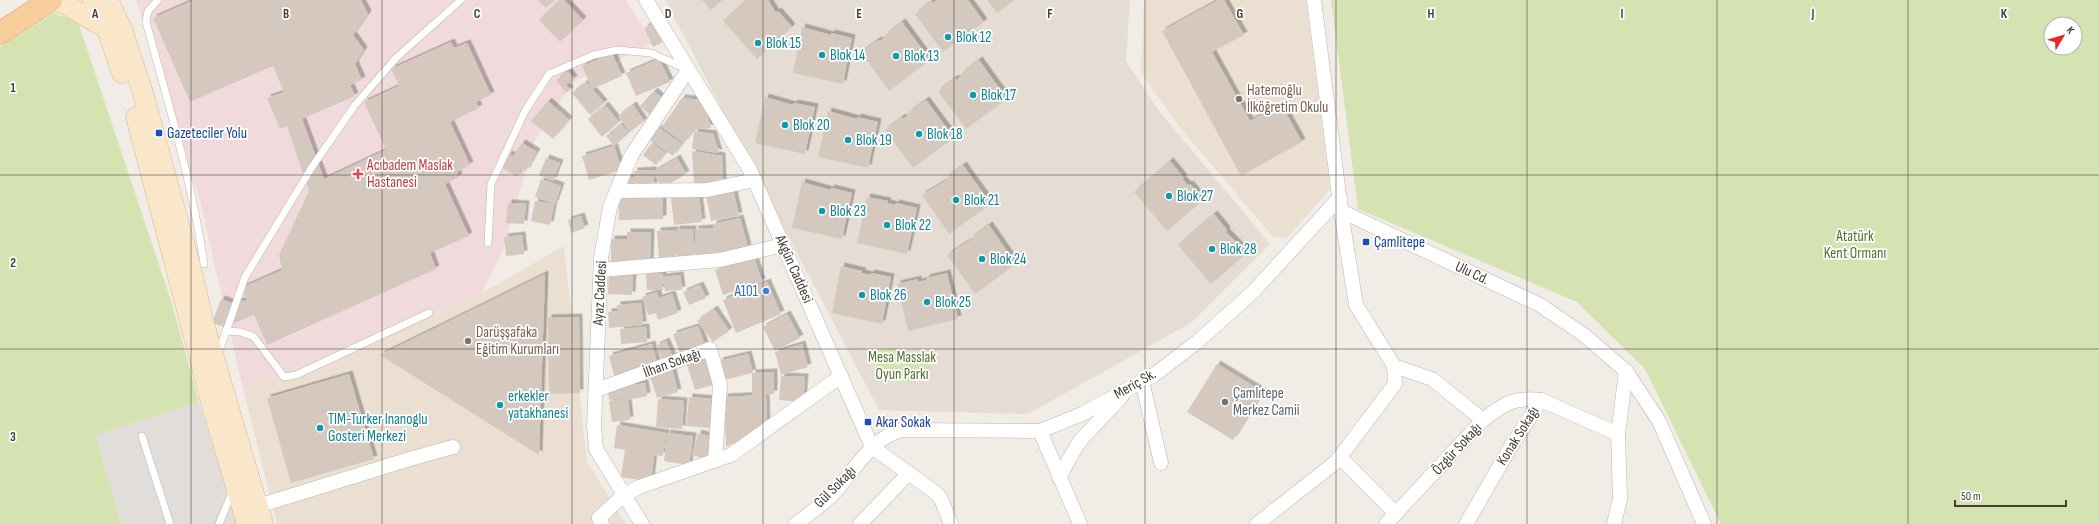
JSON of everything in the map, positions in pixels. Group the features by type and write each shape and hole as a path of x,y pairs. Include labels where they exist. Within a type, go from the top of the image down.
{"main road":[{"path":"0,33 51,0 65,4 114,29"},
{"path":"93,0 114,29 143,93 212,352 261,515"},
{"path":"108,0 135,113 247,524"},
{"path":"114,29 119,0"}],"street":[{"name":"Akgün Caddesi","path":"646,0 755,180 872,448"},
{"path":"1257,524 1336,462 1395,384 1394,366 1356,305 1314,0"},
{"name":"Ayaz Caddesi","path":"642,524 596,450 594,426 601,270 610,207 632,156 688,70"},
{"path":"617,191 707,190 755,180"},
{"name":"Ulu Cd.","path":"1341,204 1540,305 1584,335 1626,371 1659,421 1704,524"},
{"name":"Meriç Sk.","path":"872,448 891,432 901,430 1040,431 1082,414 1154,375 1197,342 1253,292 1341,204"},
{"path":"601,270 720,260 784,245"},
{"name":"İlhan Sokağı","path":"596,390 710,349 720,385 715,461"},
{"path":"1394,366 1432,379 1483,420"},
{"path":"1614,524 1620,499 1618,434 1626,371"},
{"path":"602,524 599,518 624,495 640,487 732,455 841,376"},
{"path":"1059,477 1079,442 1136,384 1161,463"},
{"name":"Özgür Sokağı","path":"1391,519 1483,420 1501,406 1513,400 1524,398 1541,400"},
{"name":"Konak Sokağı","path":"1466,524 1510,448 1541,400 1618,434"},
{"path":"1040,431 1080,524"},
{"path":"261,515 412,458 453,447"},
{"path":"872,448 909,473 941,499 951,524"},
{"name":"Gül Sokağı","path":"796,524 832,496 872,448"},
{"path":"1340,457 1391,519"},
{"path":"860,524 909,473"}],"lane":[{"path":"158,0 148,11 146,22 168,101 196,219 204,264"},
{"path":"212,352 221,346 244,277 312,168 355,105 396,58 461,0"},
{"path":"488,243 491,184 525,111 549,74 594,55 617,50 651,53 688,70"},
{"path":"226,331 241,332 254,337 284,377 296,375 429,313"},
{"path":"142,436 170,524"},
{"path":"219,524 235,484"}],"shaded area":[{"name":"Acıbadem Maslak Hastanesi","path":"136,0 626,0 653,43 572,83 534,142 502,253 482,293 243,389 201,205"},
{"path":"665,0 1130,0 1126,61 1159,111 1270,244 1191,323 1028,414 879,410"},
{"name":"Hatemoğlu İlköğretim Okulu","path":"1144,0 1306,0 1330,189 1287,238 1273,237 1179,126 1141,73"},
{"name":"Darüşşafaka Eğitim Kurumları","path":"564,246 587,462 626,524 277,524 243,389 482,293"},
{"path":"199,402 237,524 121,524 96,435"}],"green space":[{"name":"Atatürk Kent Ormanı","path":"1331,0 2099,0 2099,524 1721,524 1645,369 1577,302 1358,209"},
{"path":"54,13 78,22 172,304 199,402 96,435 121,524 0,524 0,47"},
{"name":"Mesa Masslak Oyun Parkı","path":"892,347 910,351 923,360 932,369 920,378 907,382 893,381 879,376 875,364 881,351"}],"building":[{"path":"194,0 361,0 368,14 353,35 364,50 355,64 362,80 350,85 355,96 302,119 324,179 386,150 364,102 399,86 391,69 451,42 454,48 467,43 491,95 476,102 479,108 450,122 470,165 457,172 459,177 445,184 469,236 430,253 436,269 267,345 254,315 224,327 212,323 221,299 232,303 247,300 241,288 282,270 279,255 309,191 287,126 280,129 267,98 284,92 273,66 190,102 153,18"},
{"path":"538,0 554,0 546,8"},
{"path":"560,0 564,0 583,20 560,42 539,20"},
{"path":"702,0 722,0 711,10"},
{"name":"Blok 15","path":"746,0 768,0 776,13 778,11 792,27 757,59 723,21"},
{"name":"Blok 12","path":"937,0 968,0 984,22 943,52 915,14 932,1 933,3"},
{"path":"987,0 1015,0 997,13"},
{"path":"1218,0 1224,0 1244,35 1212,52 1250,121 1281,104 1302,142 1241,176 1162,31"},
{"path":"658,21 667,40 653,47 644,28"},
{"name":"Blok 13","path":"902,22 930,60 889,91 861,52 878,40 880,41 886,36 885,35"},
{"name":"Blok 14","path":"802,27 831,35 831,33 852,38 843,84 793,73"},
{"path":"612,53 622,76 592,89 582,66"},
{"path":"659,59 670,82 636,96 626,73"},
{"name":"Blok 17","path":"979,60 1007,99 966,129 938,91 955,78 956,80 963,75 962,73"},
{"path":"568,71 574,79 566,85 570,90 566,93 556,80"},
{"path":"586,82 604,103 590,115 572,93"},
{"path":"654,91 666,102 652,117 640,106"},
{"name":"Blok 20","path":"765,97 793,105 794,103 815,107 805,154 755,143"},
{"path":"682,98 703,100 711,128 695,129 684,143 662,127"},
{"name":"Blok 18","path":"926,100 954,138 913,168 885,130 902,117 903,119 910,114 909,112"},
{"path":"548,101 569,120 553,139 531,121"},
{"path":"605,105 619,122 602,137 588,119"},
{"path":"633,105 644,121 630,132 618,116"},
{"name":"Blok 19","path":"828,111 857,119 857,117 878,122 868,168 818,157"},
{"path":"621,124 629,133 614,146 606,136"},
{"path":"659,128 682,144 673,156 650,140"},
{"path":"694,131 713,134 719,153 692,149"},
{"path":"522,143 537,152 526,171 522,169 517,177 501,167 509,154 513,156"},
{"path":"652,143 665,153 656,165 643,155"},
{"path":"614,146 622,170 589,180 582,156"},
{"path":"692,151 722,156 723,183 694,186"},
{"path":"546,158 560,163 553,181 539,175"},
{"path":"677,158 686,174 662,188 653,172"},
{"name":"Blok 27","path":"1170,161 1184,178 1182,179 1188,185 1190,184 1203,200 1167,231 1134,192"},
{"name":"Blok 21","path":"963,165 991,204 949,234 922,195 947,180 946,178"},
{"path":"653,170 654,186 627,188 626,178 634,177 634,171"},
{"path":"541,179 561,186 555,204 535,197"},
{"name":"Blok 23","path":"802,182 830,190 831,188 852,193 842,239 792,228"},
{"path":"733,189 739,216 711,221 706,195"},
{"path":"663,194 663,219 619,220 618,195"},
{"path":"699,195 702,222 674,225 671,198"},
{"name":"Blok 22","path":"867,197 888,201 887,203 895,205 896,203 917,208 907,254 857,243"},
{"path":"535,201 554,204 550,225 531,221"},
{"path":"508,203 526,204 524,224 506,223"},
{"name":"Blok 28","path":"1214,214 1227,230 1226,232 1247,253 1211,284 1178,245"},
{"path":"581,216 585,228 571,233 568,220"},
{"path":"740,218 748,248 720,255 713,224"},
{"name":"Blok 24","path":"989,225 1016,264 975,294 947,255 972,239 971,238"},
{"path":"713,228 719,255 696,257 695,229"},
{"path":"676,229 693,229 695,256 677,257"},
{"path":"675,230 676,257 659,258 657,231"},
{"path":"627,232 651,232 650,265 611,266 611,239 627,239"},
{"path":"522,235 524,254 506,256 504,237"},
{"path":"754,257 762,282 723,295 715,270"},
{"name":"Blok 26","path":"841,266 862,271 862,273 870,275 871,273 891,277 882,324 832,313"},
{"path":"609,269 633,270 632,295 608,294"},
{"path":"646,273 663,273 663,290 647,290"},
{"name":"Blok 25","path":"947,273 958,319 908,331 897,284 918,279 918,282 926,280 926,278"},
{"name":"erkekler yatakhanesi","path":"545,274 539,455 380,355"},
{"path":"680,275 682,290 665,291 663,277"},
{"path":"767,282 781,314 736,333 723,300"},
{"path":"700,285 706,298 689,305 683,292"},
{"path":"657,292 659,298 672,294 678,313 658,320 656,313 648,315 642,297"},
{"path":"641,303 643,325 609,328 608,312 617,311 617,305"},
{"path":"714,309 729,331 713,342 697,321"},
{"path":"787,314 800,338 775,351 763,327"},
{"path":"579,317 580,393 549,394 548,318"},
{"path":"698,326 705,345 680,354 673,334"},
{"path":"646,327 647,342 621,344 620,329"},
{"path":"666,341 674,360 664,365 656,346"},
{"path":"652,344 658,367 615,379 609,356"},
{"path":"802,344 808,367 781,375 775,352"},
{"path":"748,354 753,373 774,372 774,394 752,395 752,373 724,380 719,361"},
{"path":"705,356 713,385 695,390 686,362"},
{"name":"Çamlıtepe Merkez Camii","path":"1217,364 1263,392 1233,440 1187,412"},
{"path":"672,369 678,392 657,398 650,376"},
{"name":"TIM-Turker Inanoglu Gosteri Merkezi","path":"349,374 374,459 291,483 267,398"},
{"path":"781,376 805,377 803,402 779,400"},
{"path":"645,383 647,396 628,400 630,420 612,422 609,401 628,398 626,386"},
{"path":"625,387 627,397 609,400 608,389"},
{"path":"766,395 767,428 726,447 724,397"},
{"path":"689,397 714,399 712,428 686,426"},
{"path":"658,399 684,401 682,429 656,427"},
{"path":"617,425 666,433 663,456 654,455 651,482 621,477 625,450 614,448"},
{"path":"667,433 693,436 689,465 664,461"},
{"path":"698,433 712,437 706,459 692,455"}],"place":[{"name":"Blok 12","path":"948,37"},
{"name":"Blok 15","path":"758,43"},
{"name":"Blok 14","path":"822,55"},
{"name":"Blok 13","path":"896,56"},
{"name":"Blok 17","path":"973,95"},
{"name":"Hatemoğlu İlköğretim Okulu","path":"1239,99"},
{"name":"Blok 20","path":"785,125"},
{"name":"Gazeteciler Yolu","path":"159,133"},
{"name":"Blok 18","path":"919,134"},
{"name":"Blok 19","path":"848,140"},
{"name":"Acıbadem Maslak Hastanesi","path":"358,174"},
{"name":"Blok 27","path":"1169,196"},
{"name":"Blok 21","path":"956,200"},
{"name":"Blok 23","path":"822,211"},
{"name":"Blok 22","path":"887,225"},
{"name":"Çamlitepe","path":"1366,242"},
{"name":"Blok 28","path":"1212,249"},
{"name":"Blok 24","path":"982,259"},
{"name":"A101","path":"766,291"},
{"name":"Blok 26","path":"862,295"},
{"name":"Blok 25","path":"927,302"},
{"name":"Darüşşafaka Eğitim Kurumları","path":"468,341"},
{"name":"Çamlıtepe Merkez Camii","path":"1225,402"},
{"name":"erkekler yatakhanesi","path":"500,405"},
{"name":"Akar Sokak","path":"868,422"},
{"name":"TIM-Turker Inanoglu Gosteri Merkezi","path":"320,428"}]}
